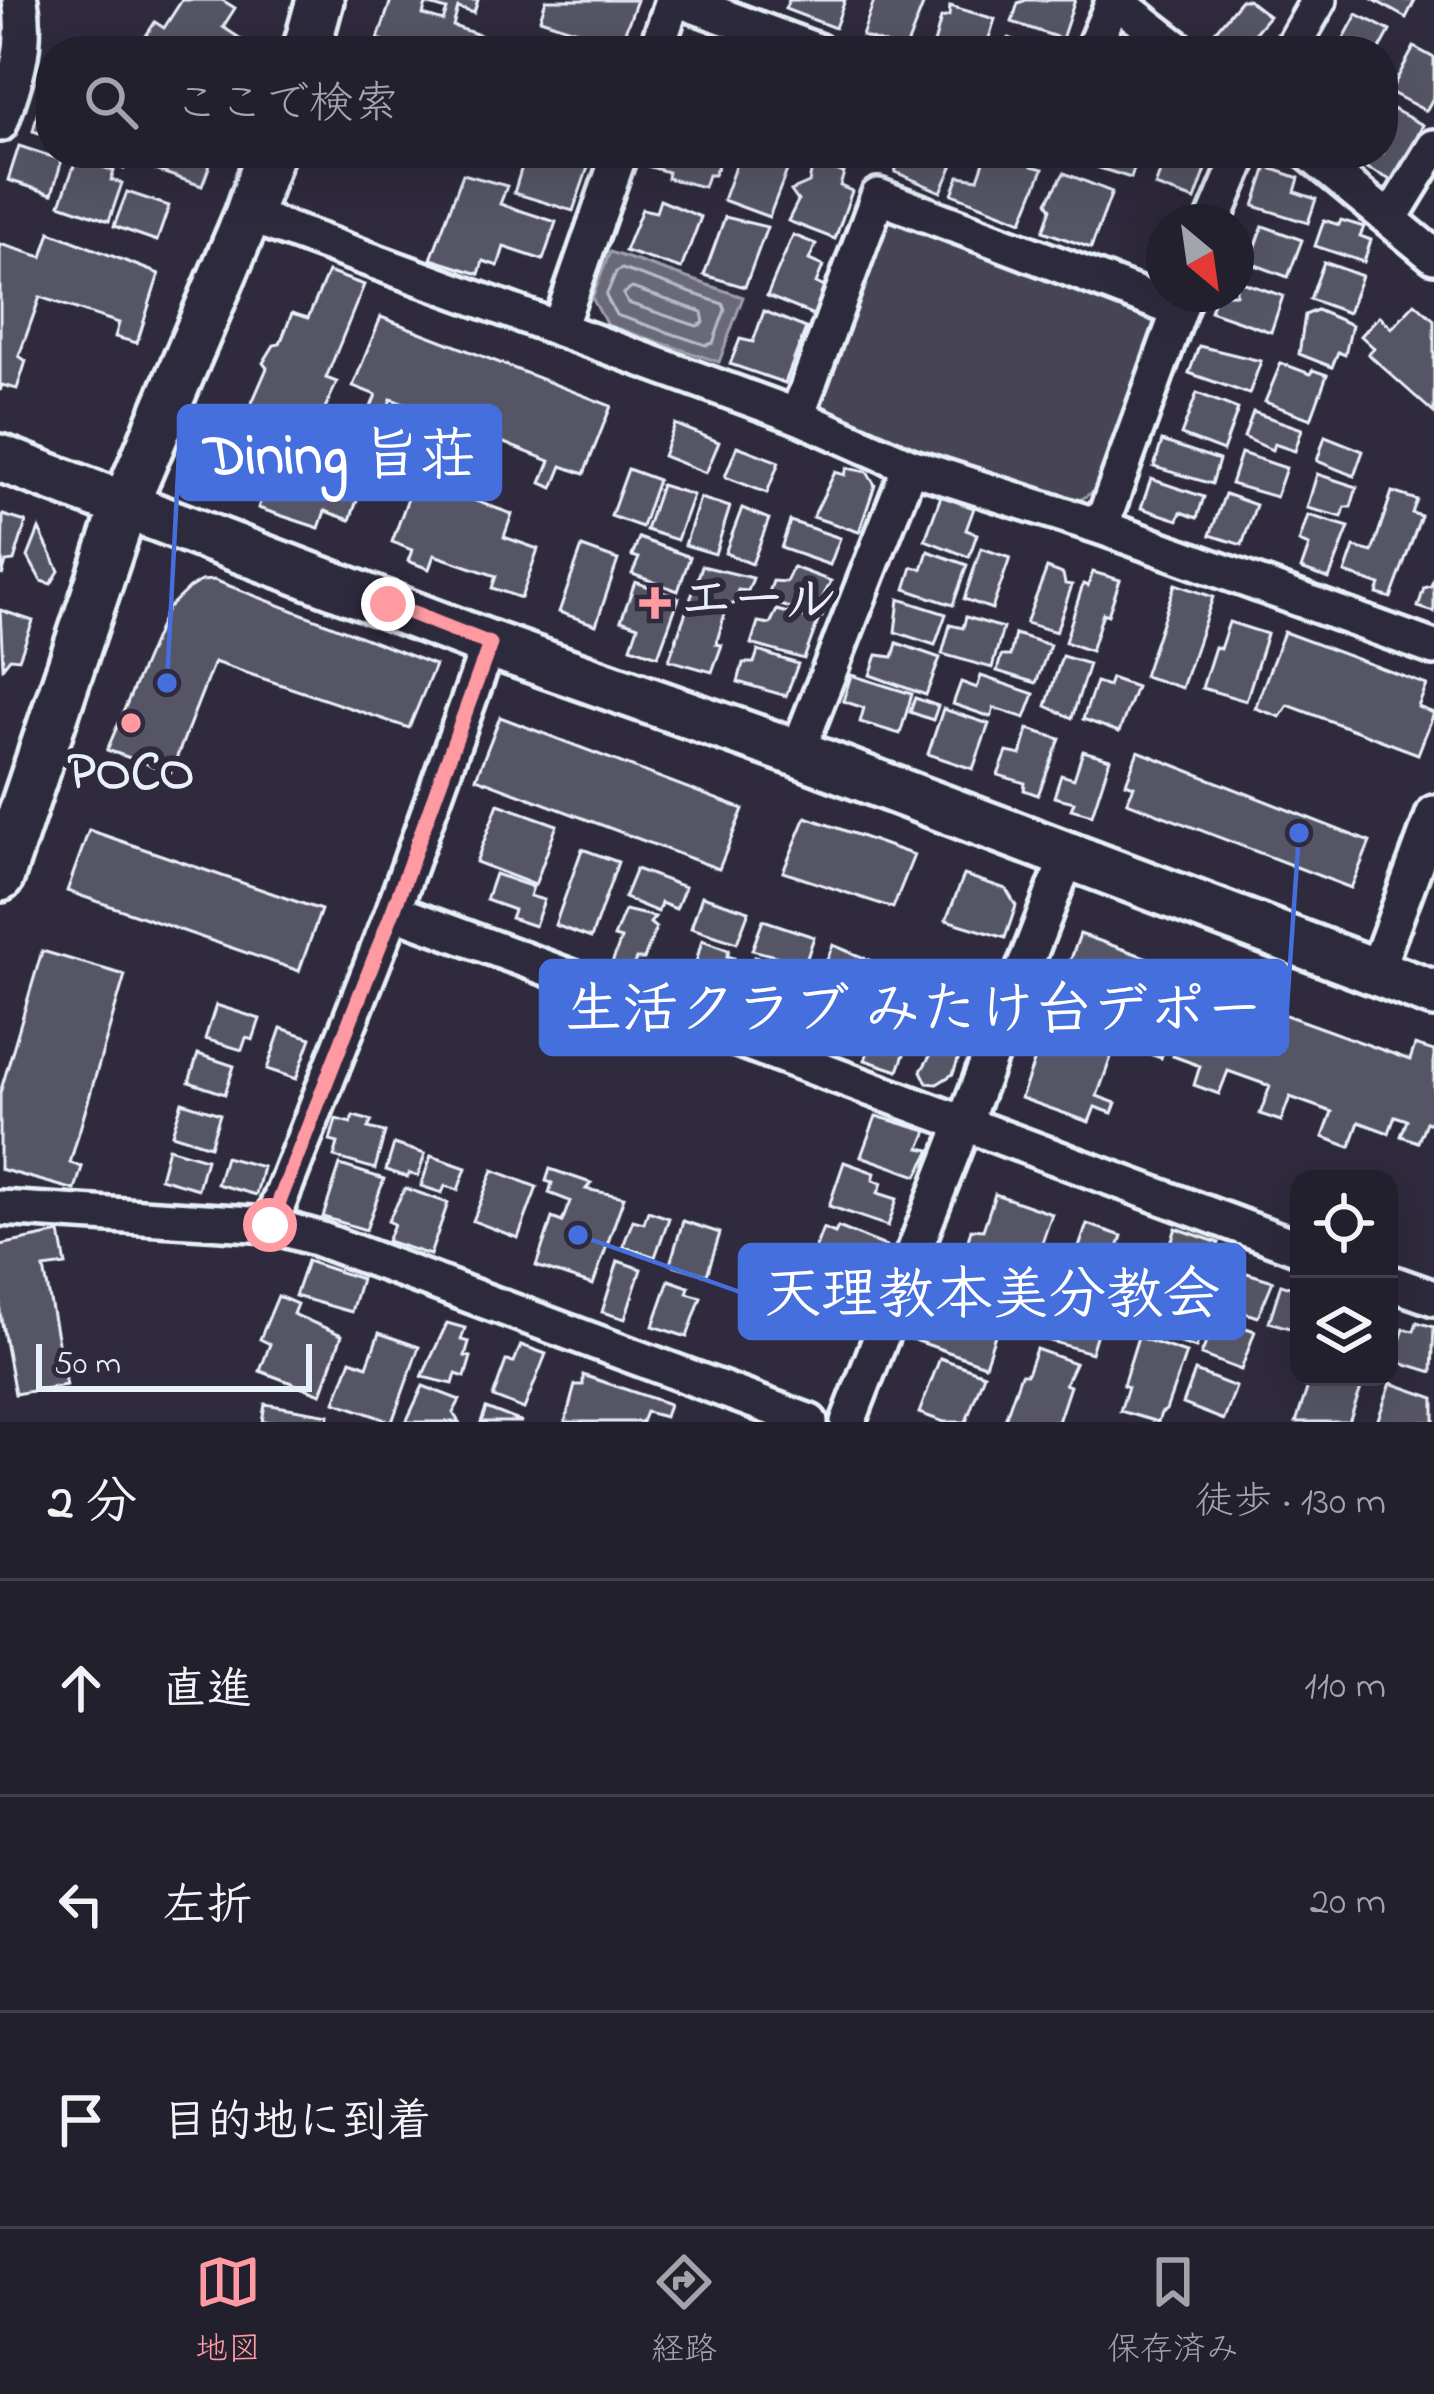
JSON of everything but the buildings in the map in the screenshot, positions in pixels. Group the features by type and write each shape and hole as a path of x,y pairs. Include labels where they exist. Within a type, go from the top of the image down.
{"street":[{"path":"0,124 22,64 20,0"},
{"path":"310,36 320,0"},
{"path":"662,36 676,0 776,36"},
{"path":"1099,36 1115,0 1161,36"},
{"path":"1299,36 1319,0"},
{"path":"1390,219 1434,147"},
{"path":"0,878 7,830 125,505 265,168"},
{"path":"559,328 615,168"},
{"path":"1221,204 1236,168"},
{"path":"1327,168 1434,256"},
{"path":"797,416 878,196 1146,290"},
{"path":"248,215 797,416 910,466 1101,526 1434,648"},
{"path":"1101,526 1177,312"},
{"path":"0,458 1434,994"},
{"path":"797,753 910,466"},
{"path":"270,1225 393,911 490,644"},
{"path":"1376,971 1434,813"},
{"path":"848,1422 1068,855"},
{"path":"393,911 1290,1245"},
{"path":"0,1208 270,1225 319,1239 810,1422"},
{"path":"1398,1285 1434,1298"}],"shaded area":[{"path":"874,207 1146,307 1146,312 1170,316 1102,486 1072,505 803,406"}],"water":[{"path":"610,252 743,297 719,362 607,325 592,298"}],"place":[{"name":"エール","path":"655,603"},
{"name":"Dining 旨荘","path":"167,683"},
{"name":"POCO","path":"131,723"},
{"name":"生活クラブ みたけ台デポー","path":"1299,833"},
{"name":"天理教本美分教会","path":"578,1235"}],"route":[{"path":"270,1225 393,911 490,644 388,604"}]}
